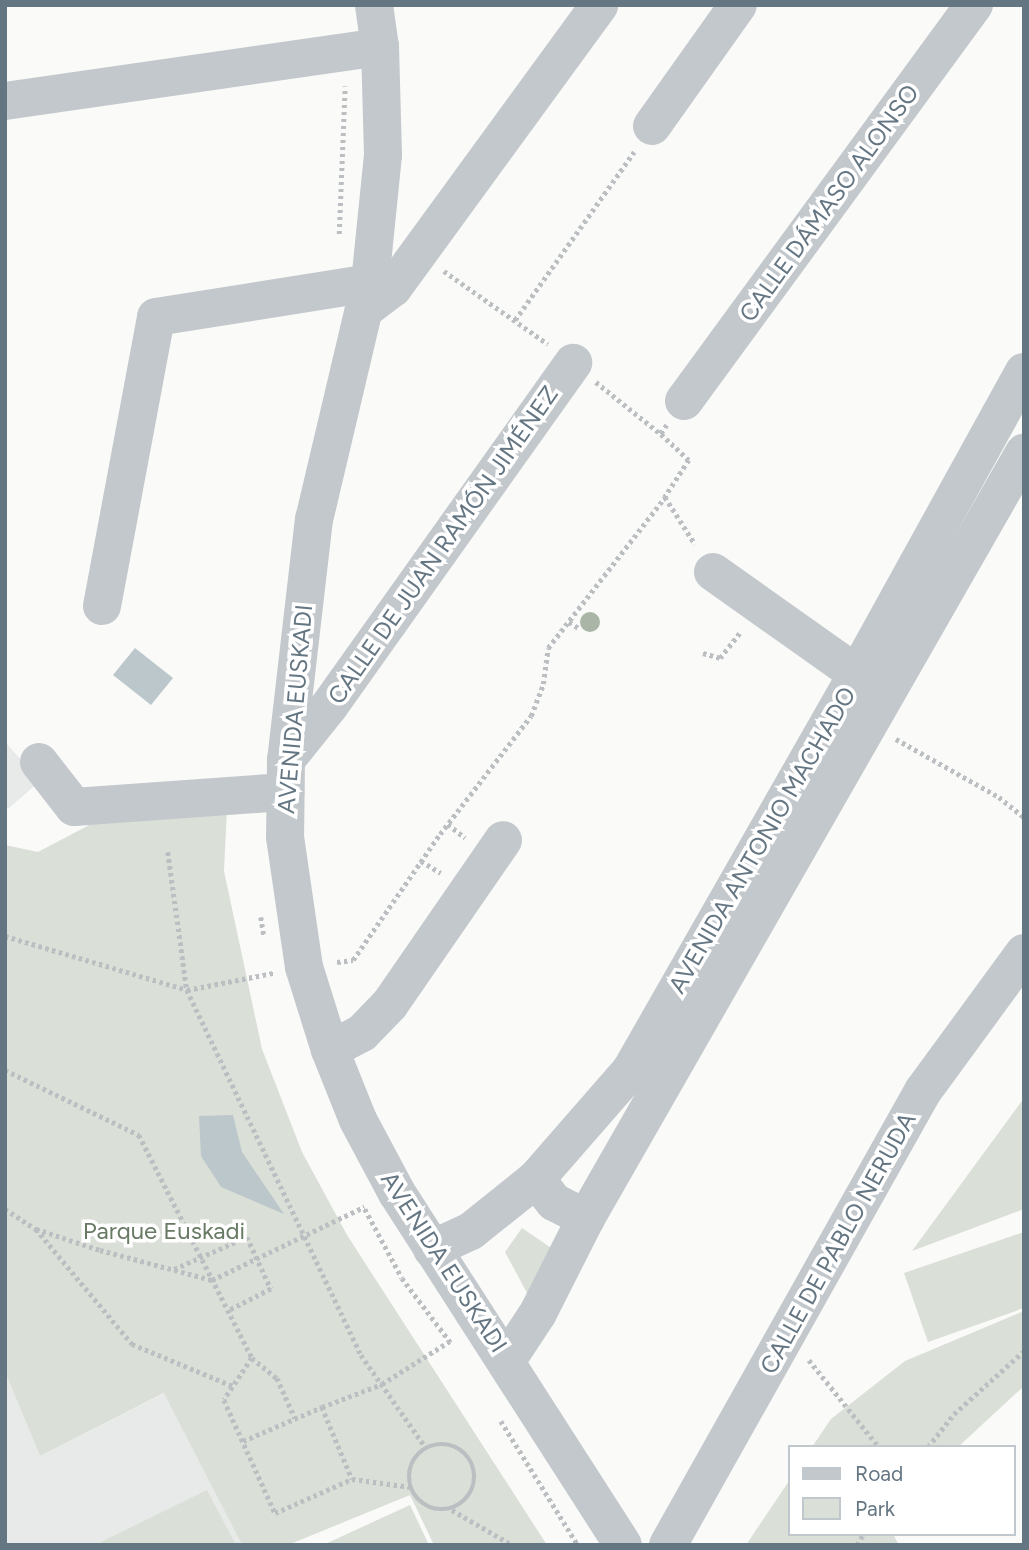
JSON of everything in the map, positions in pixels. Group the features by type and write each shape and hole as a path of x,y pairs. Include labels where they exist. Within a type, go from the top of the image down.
{"street":[{"name":"AVENIDA EUSKADI","path":"374,5 363,49 383,155 367,296 314,519 285,776 284,971 330,1050 358,1120 432,1249 507,1360 623,1545"},
{"path":"102,606 156,317 367,296 393,288 598,5"},
{"path":"652,126 738,5"},
{"name":"CALLE DÁMASO ALONSO","path":"684,401 974,5"},
{"path":"5,101 363,49"},
{"name":"CALLE DE JUAN RAMÓN JIMÉNEZ","path":"285,776 330,705 573,363"},
{"name":"AVENIDA ANTONIO MACHADO","path":"507,1360 538,1313 586,1218 871,697 1024,372"},
{"name":"AVENIDA ANTONIO MACHADO","path":"432,1249 471,1231 536,1180 631,1070 1024,453"},
{"path":"713,572 761,606 871,697"},
{"path":"39,762 74,807 285,776"},
{"path":"330,1050 362,1033 390,1004 503,840"},
{"name":"CALLE DE PABLO NERUDA","path":"668,1545 923,1091 1024,953"},
{"path":"536,1180 554,1202 586,1218"}],"path":[{"path":"338,240 363,49"},
{"path":"514,320 652,126"},
{"path":"284,971 353,960 440,834 531,716 543,684 548,648 665,497 689,460 573,363 418,253"},
{"path":"661,434 684,401"},
{"path":"665,497 713,572"},
{"path":"704,653 720,658 761,606"},
{"path":"569,622 580,629"},
{"path":"871,697 1024,817"},
{"path":"168,852 187,990 361,1355 426,1448"},
{"path":"260,914 264,939"},
{"path":"5,936 187,990 245,978"},
{"path":"5,1070 139,1135 252,1359 277,1378 295,1418"},
{"path":"359,1198 402,1278 458,1353"},
{"path":"5,1209 36,1229 212,1280 364,1207"},
{"path":"36,1229 132,1344 233,1387"},
{"path":"173,1269 247,1237 271,1289 228,1311"},
{"path":"788,1333 877,1445"},
{"path":"243,1441 382,1384 450,1341"},
{"path":"930,1445 954,1414 1024,1351"},
{"path":"252,1359 224,1400 275,1513 352,1479 411,1487"},
{"path":"322,1407 352,1479"},
{"path":"494,1410 579,1545"},
{"path":"437,1444 459,1448 474,1465 474,1487 461,1505 451,1509 431,1508 415,1496 411,1487 411,1465 426,1448 437,1444"},
{"path":"451,1509 509,1543"}],"shaded area":[{"path":"135,648 173,678 151,705 113,675"},
{"path":"5,742 40,781 8,809 5,805"},
{"path":"233,1115 242,1152 284,1214 221,1187 201,1156 199,1116"},
{"path":"5,1372 40,1456 165,1393 242,1545 5,1545"}],"green space":[{"name":"Parque Euskadi","path":"227,808 224,871 262,1049 302,1152 347,1235 547,1545 434,1545 410,1495 288,1545 242,1545 164,1393 40,1456 5,1372 5,845 38,852 95,822"},
{"path":"1024,1098 1024,1209 912,1251"},
{"path":"522,1228 560,1254 533,1304 505,1252"},
{"path":"1024,1232 1024,1308 928,1342 904,1273"},
{"path":"1024,1311 1024,1386 960,1445 813,1445 831,1419 905,1361"},
{"path":"788,1482 788,1536 894,1536 899,1545 746,1545"},
{"path":"207,1490 236,1545 102,1545 101,1542"},
{"path":"410,1505 429,1545 323,1545"}]}
